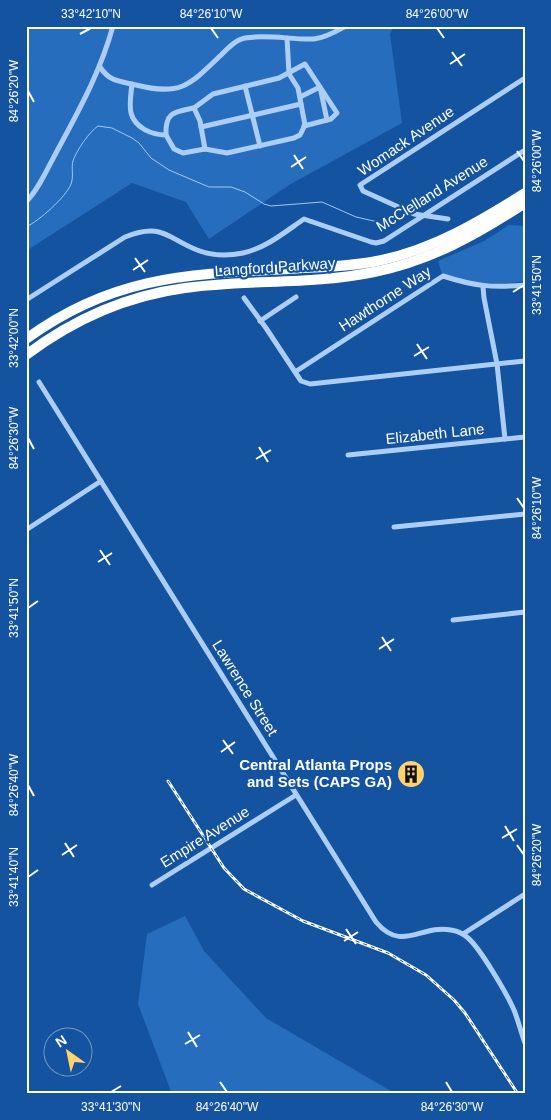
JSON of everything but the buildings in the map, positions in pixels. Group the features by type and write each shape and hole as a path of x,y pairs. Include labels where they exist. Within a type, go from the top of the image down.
{"highway":[{"name":"Langford Parkway","path":"26,338 70,311 96,298 154,280 210,273 362,264 414,251 462,231 525,193"},
{"name":"Langford Parkway","path":"26,355 75,322 111,306 150,294 204,286 349,277 406,264 458,243 525,203"}],"street":[{"path":"26,202 50,164 87,97 100,67 113,26"},
{"path":"100,67 112,80 155,90 179,88 199,75 239,40 255,37 316,39 346,26"},
{"path":"287,38 289,74 298,88 304,116 304,126 298,137 227,153 205,149 188,152 178,151 174,149 166,135 166,127 170,116 174,112 194,108 214,94 278,78 289,74 306,64 337,113 331,119 304,126"},
{"name":"Womack Avenue","path":"423,216 414,214 363,191 360,184 525,78"},
{"path":"132,84 131,113 136,122 152,134 166,135"},
{"path":"246,86 260,146"},
{"path":"300,97 320,87"},
{"path":"320,87 327,120"},
{"path":"201,126 302,104"},
{"path":"194,108 200,120 205,149"},
{"name":"McClelland Avenue","path":"26,300 126,237 150,230 161,232 200,251 230,255 260,248 304,219 376,243 384,241 525,150"},
{"path":"423,216 448,219"},
{"name":"Hawthorne Way","path":"295,372 442,276 466,284 483,287 525,285"},
{"path":"483,287 496,364 505,439"},
{"path":"260,321 296,297"},
{"path":"244,298 301,381 310,384 525,361"},
{"name":"Lawrence Street","path":"39,382 376,922 382,929 392,935 402,937 442,929 453,930 463,934"},
{"name":"Elizabeth Lane","path":"348,455 525,437"},
{"path":"26,530 101,481"},
{"path":"394,527 525,514"},
{"path":"453,620 525,612"},
{"name":"Empire Avenue","path":"152,885 296,795"},
{"path":"525,894 463,934 474,944 505,993 522,1026 525,1043"}],"shaded area":[{"path":"26,26 394,26 390,34 402,123 289,185 209,239 186,202 132,183 26,251"},
{"path":"509,225 525,226 525,281 502,284 476,283 442,274 438,261 484,241"},
{"path":"185,916 204,951 266,1018 396,1094 172,1094 138,1004 147,934"}],"waterway":[{"path":"26,227 38,220 64,195 72,181 72,164 75,157 87,137 98,126 112,128 132,138 139,143 151,158 169,170 209,187 231,187 271,206 322,202 356,217 378,222"}],"railway":[{"path":"168,781 224,868 244,889 303,921 388,953 426,975 454,1000 465,1013 518,1094"}],"place":[{"name":"Central Atlanta Props and Sets (CAPS GA)","path":"411,774"}]}
